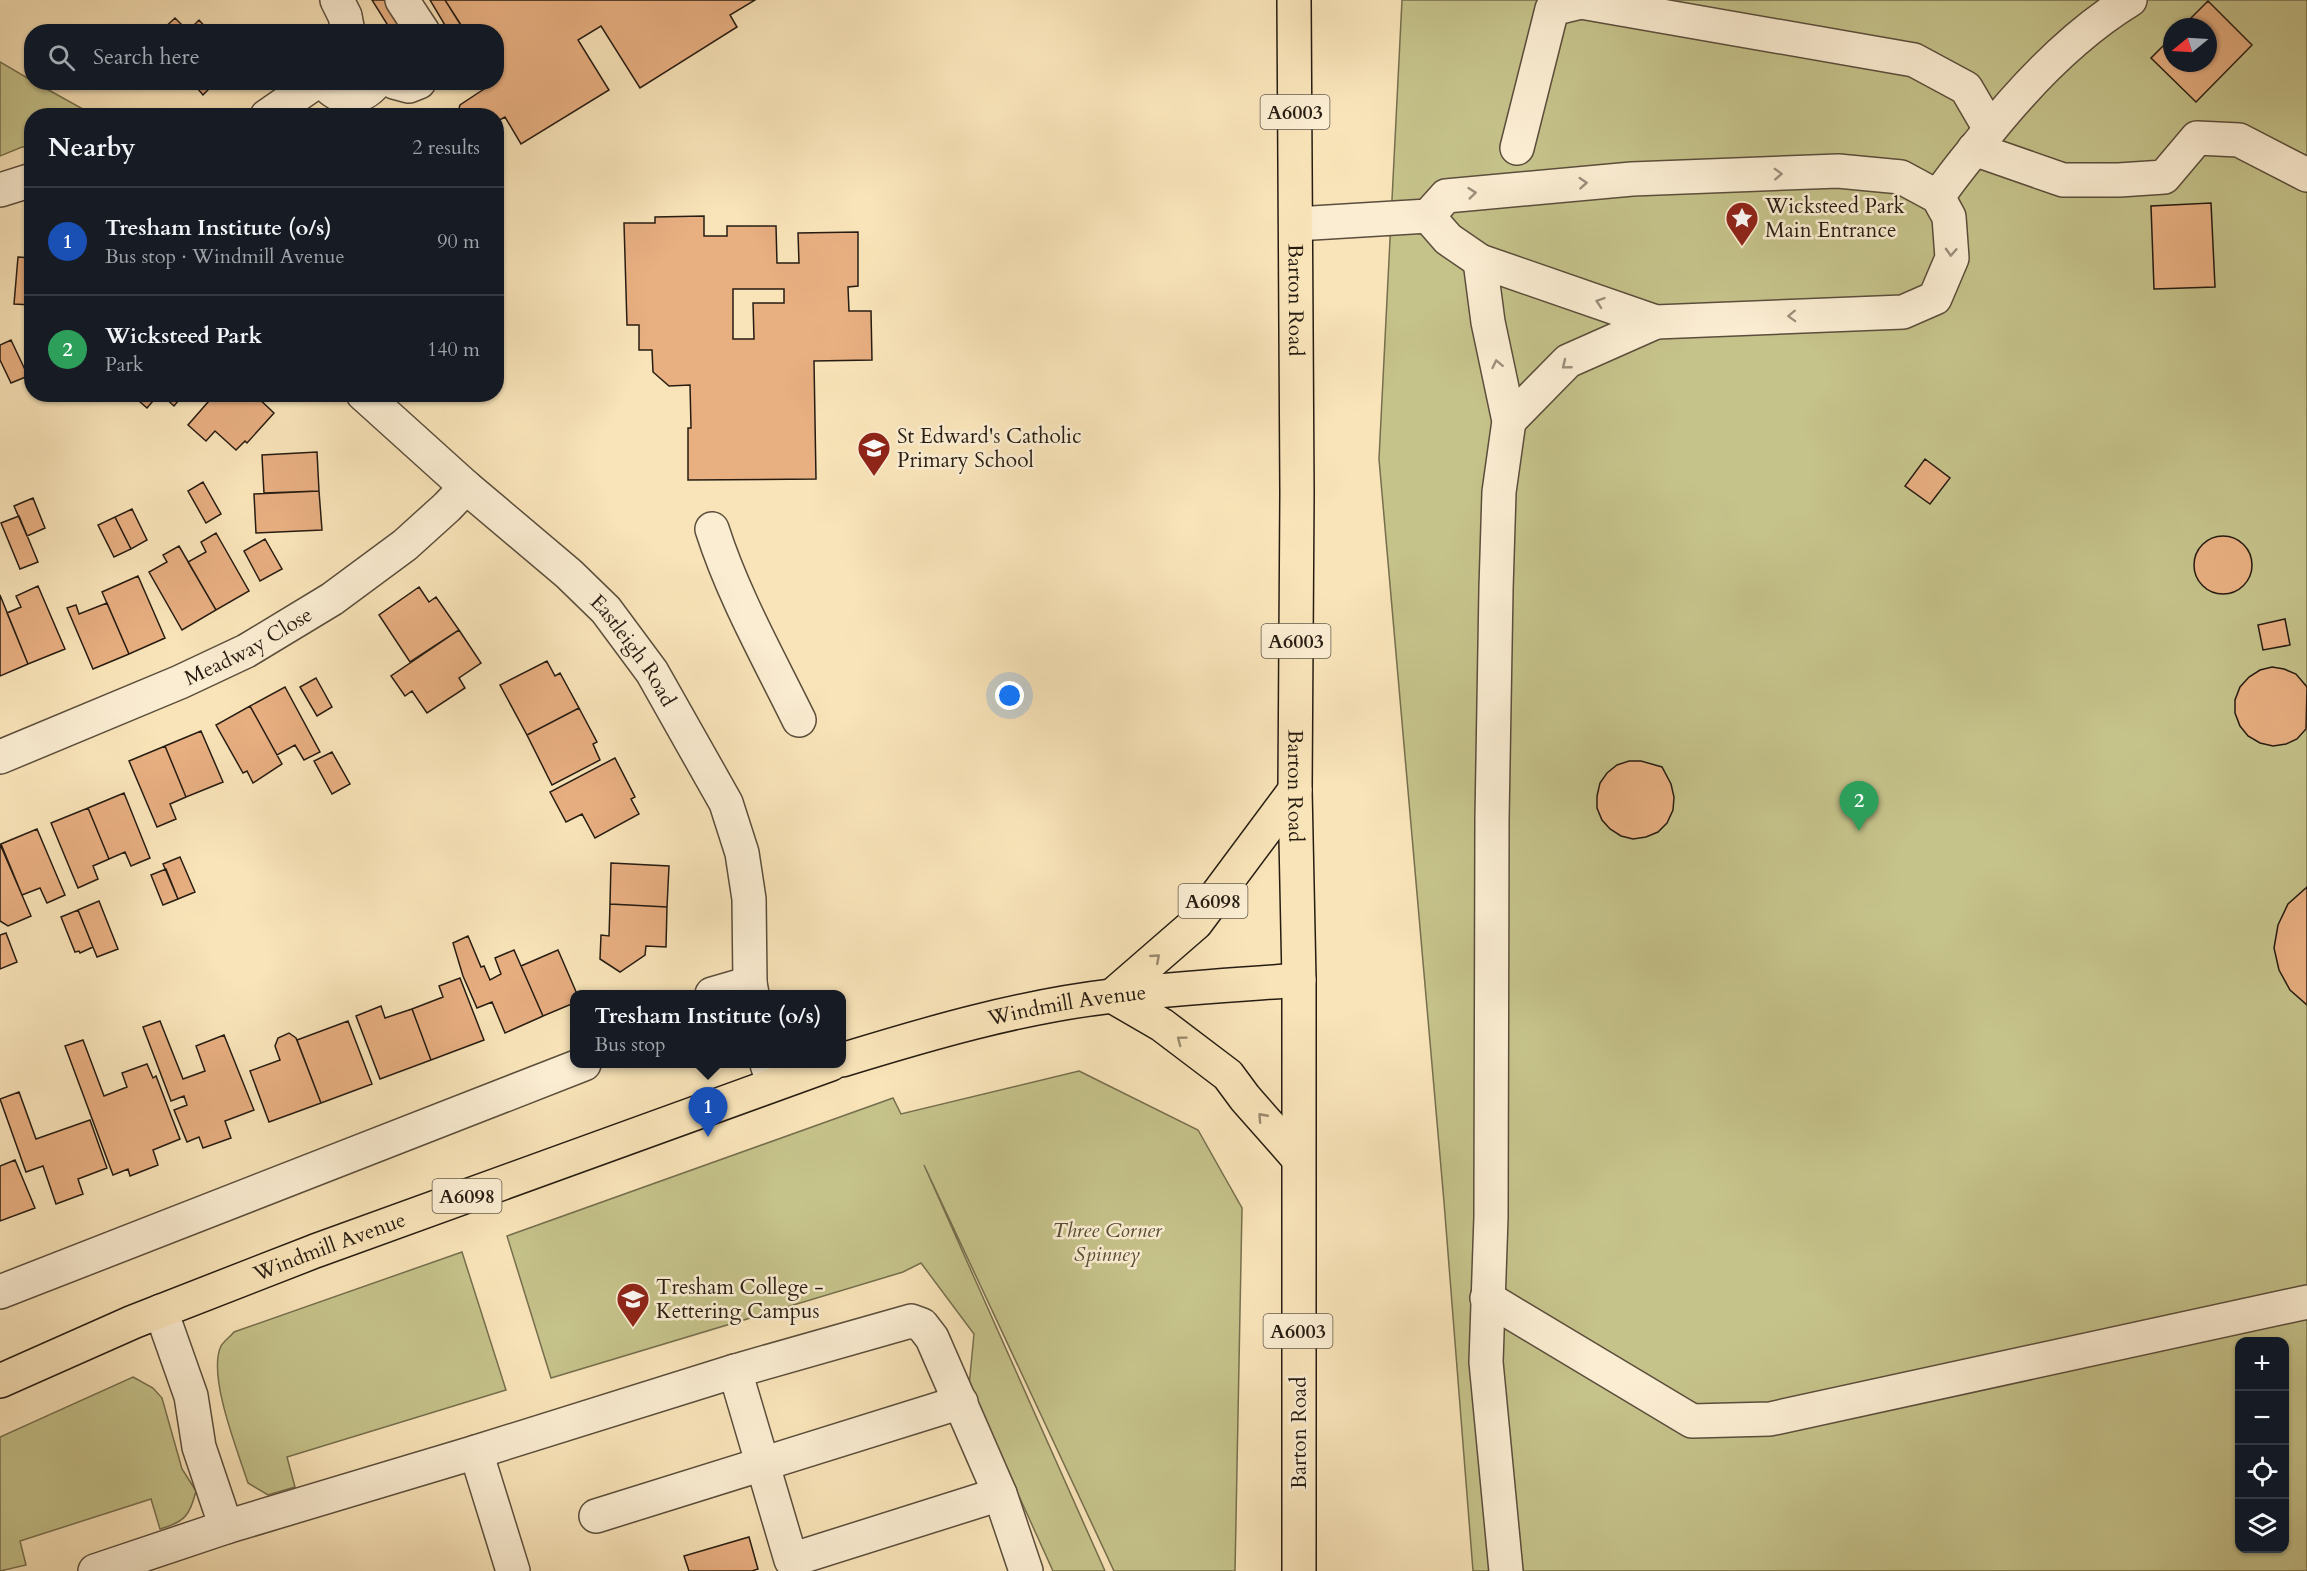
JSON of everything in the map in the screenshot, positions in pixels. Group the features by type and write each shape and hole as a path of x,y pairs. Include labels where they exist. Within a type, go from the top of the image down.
{"main road":[{"name":"Barton Road","path":"1294,0 1295,790 1299,980 1299,1571"},
{"name":"A6098","path":"1112,996 1196,923 1295,790"},
{"name":"Windmill Avenue","path":"846,1059 937,1031 1023,1011 1112,996 1299,980"},
{"path":"1112,996 1162,1026 1228,1075 1245,1098 1298,1157"},
{"name":"Windmill Avenue","path":"0,1381 161,1311 770,1073 804,1068"}],"street":[{"path":"337,0 346,24"},
{"path":"402,0 418,24"},
{"path":"1938,197 1954,173 2028,85 2105,15 2130,0"},
{"path":"1517,148 1552,9 1581,2 1914,60 1966,88 1982,139 2063,180 2164,177 2197,138 2239,140 2307,175"},
{"path":"279,108 304,90"},
{"path":"331,90 340,95 353,97 378,93"},
{"path":"1296,224 1428,216 1446,196 1632,180 1838,171 1901,177 1938,197 1949,217 1952,258 1935,298 1903,312 1656,322 1480,261 1448,239 1428,216"},
{"path":"0,190 24,182"},
{"path":"1480,261 1488,322 1509,421 1499,492 1496,601 1492,819 1491,1216 1486,1362 1506,1571"},
{"path":"1509,421 1568,361 1656,322"},
{"name":"Eastleigh Road","path":"372,402 606,610 652,672 726,803 740,846 749,899 751,989"},
{"name":"Meadway Close","path":"0,757 180,682 246,651 332,599 405,545 466,487"},
{"path":"712,529 720,555 799,720"},
{"path":"0,1292 574,1068"},
{"path":"1487,1298 1692,1421 1770,1419 2307,1302"},
{"path":"161,1311 191,1396 199,1447 226,1527"},
{"path":"95,1571 226,1527 735,1371 911,1321 922,1325 932,1338 1000,1494 1026,1571"},
{"path":"735,1371 793,1565 1000,1494"},
{"path":"596,1516 960,1402"},
{"path":"476,1452 513,1571"}],"green space":[{"path":"1402,0 2307,0 2307,1571 1473,1571 1444,1202 1379,459"},
{"path":"0,62 24,76 24,90 49,90 81,108 24,108 24,147 0,156"},
{"name":"Three Corner Spinney","path":"1079,1071 1198,1130 1242,1208 1235,1571 1114,1571 924,1165 1105,1571 1053,1571 969,1386 974,1334 921,1263 903,1272 551,1378 507,1236 893,1098 901,1114"},
{"path":"462,1252 506,1390 287,1457 295,1487 268,1495 248,1483 231,1434 221,1394 218,1359 224,1342 234,1332"},
{"path":"133,1377 153,1388 162,1398 182,1469 196,1491 189,1512 181,1520 160,1529 151,1499 20,1541 26,1565 0,1571 0,1437"}],"building":[{"path":"372,0 389,0 404,24 387,24"},
{"path":"430,0 445,0 460,24 444,24"},
{"path":"445,0 755,0 730,15 737,27 640,88 601,26 578,40 609,90 521,144 504,118 504,108 459,108 460,105 482,90 504,90 504,24 460,24"},
{"path":"2208,1 2252,45 2196,102 2165,72 2217,72 2217,18 2191,18"},
{"path":"175,18 181,24 169,24"},
{"path":"2163,46 2163,70 2151,58"},
{"path":"199,90 208,90 203,95"},
{"path":"2211,203 2215,287 2154,289 2151,206"},
{"path":"704,216 704,236 727,236 727,226 776,226 777,263 799,263 798,233 858,232 858,286 848,287 849,311 871,311 872,360 814,361 816,479 688,480 688,428 691,428 690,385 669,386 653,372 652,350 639,350 639,325 627,325 624,223 655,223 655,217","holes":["733,289 784,289 784,303 753,303 754,339 733,339"]},
{"path":"18,257 24,257 24,305 14,304"},
{"path":"11,340 24,368 24,378 11,383 0,360 0,345"},
{"path":"140,402 152,402 147,408"},
{"path":"208,402 262,402 274,413 247,443 245,441 236,450 215,431 206,441 188,425"},
{"path":"317,452 319,491 264,493 262,455"},
{"path":"1925,459 1950,478 1930,504 1905,486"},
{"path":"203,482 221,514 206,523 188,491"},
{"path":"319,491 322,530 256,533 254,494"},
{"path":"33,498 45,528 27,536 14,506"},
{"path":"132,509 147,540 131,549 115,517"},
{"path":"19,516 38,562 20,569 1,523"},
{"path":"115,517 131,549 114,557 98,525"},
{"path":"216,533 249,591 216,610 188,562 206,552 201,542"},
{"path":"2217,536 2229,536 2244,544 2252,559 2252,571 2244,586 2229,594 2217,594 2202,586 2194,571 2194,559 2202,544"},
{"path":"265,539 282,569 260,581 244,551"},
{"path":"179,546 216,610 182,630 149,572 167,562 163,555"},
{"path":"138,576 165,638 129,654 102,592"},
{"path":"38,586 65,649 28,664 7,613 21,607 16,596"},
{"path":"419,587 429,602 436,597 459,630 410,662 379,615"},
{"path":"0,595 28,664 0,676"},
{"path":"107,603 129,654 93,669 67,608 76,605 79,614"},
{"path":"2285,619 2290,645 2263,650 2258,625"},
{"path":"459,630 481,663 459,678 465,688 427,713 412,691 405,696 391,676"},
{"path":"547,661 555,676 560,673 579,708 527,735 500,685"},
{"path":"2272,667 2296,674 2307,687 2306,729 2297,739 2273,746 2260,743 2248,736 2240,726 2235,713 2235,700 2240,687 2260,670"},
{"path":"316,678 332,707 317,716 300,687"},
{"path":"285,687 320,752 304,760 295,745 277,755 250,706"},
{"path":"250,706 282,764 253,783 247,771 243,773 216,725"},
{"path":"579,708 597,742 593,744 600,760 552,785 527,735"},
{"path":"201,731 223,782 186,797 165,746"},
{"path":"165,746 186,797 170,804 176,819 157,827 129,761"},
{"path":"332,752 350,784 332,794 314,761"},
{"path":"615,758 635,797 631,799 639,814 595,838 582,814 566,822 550,792"},
{"path":"1629,761 1641,761 1662,767 1671,784 1674,797 1673,810 1667,823 1658,832 1633,839 1621,836 1610,829 1602,820 1597,808 1600,783 1617,765"},
{"path":"124,793 150,858 131,866 125,852 109,859 88,808"},
{"path":"88,808 109,859 93,866 98,879 78,888 51,823"},
{"path":"37,829 65,895 47,903 40,888 22,895 1,844"},
{"path":"0,844 31,916 8,926 0,921"},
{"path":"180,857 195,892 178,899 163,864"},
{"path":"611,863 669,866 667,907 610,904"},
{"path":"166,869 178,899 163,905 151,875"},
{"path":"2307,887 2307,1005 2290,990 2279,970 2274,948 2278,925 2288,904"},
{"path":"99,901 118,949 97,957 78,910"},
{"path":"610,904 667,907 666,947 646,946 645,955 620,972 600,959 601,935 609,936"},
{"path":"78,910 93,947 80,953 75,952 61,917"},
{"path":"6,933 17,962 0,969 0,935"},
{"path":"468,936 481,967 484,966 490,980 501,974 495,958 514,950 543,1016 505,1033 492,1002 477,1008 463,976 453,943"},
{"path":"558,950 575,990 570,990 570,1005 543,1016 521,966"},
{"path":"460,978 484,1040 431,1060 412,1009 443,997 439,986"},
{"path":"381,1006 385,1018 412,1009 431,1060 380,1079 356,1016"},
{"path":"160,1021 183,1079 205,1071 196,1046 224,1035 254,1110 225,1121 231,1138 203,1148 199,1137 187,1142 174,1110 187,1105 184,1096 171,1101 143,1027"},
{"path":"348,1021 372,1084 321,1103 297,1040"},
{"path":"289,1033 296,1038 321,1103 269,1122 250,1071 280,1060 275,1046 278,1038"},
{"path":"83,1040 104,1096 127,1087 122,1073 147,1064 153,1078 156,1076 180,1139 153,1150 158,1165 130,1176 128,1169 113,1175 65,1046"},
{"path":"19,1092 36,1139 90,1120 107,1168 78,1179 83,1194 56,1204 43,1166 26,1172 0,1099"},
{"path":"15,1160 35,1208 0,1221 0,1166"},
{"path":"749,1537 758,1569 752,1571 689,1571 684,1556"}],"place":[{"name":"Wicksteed Park Main Entrance","path":"1742,247"},
{"name":"St Edward's Catholic Primary School","path":"874,477"},
{"name":"Wicksteed Park","path":"1859,831"},
{"name":"Tresham Institute (o/s)","path":"708,1137"},
{"name":"Tresham College - Kettering Campus","path":"633,1328"}]}
